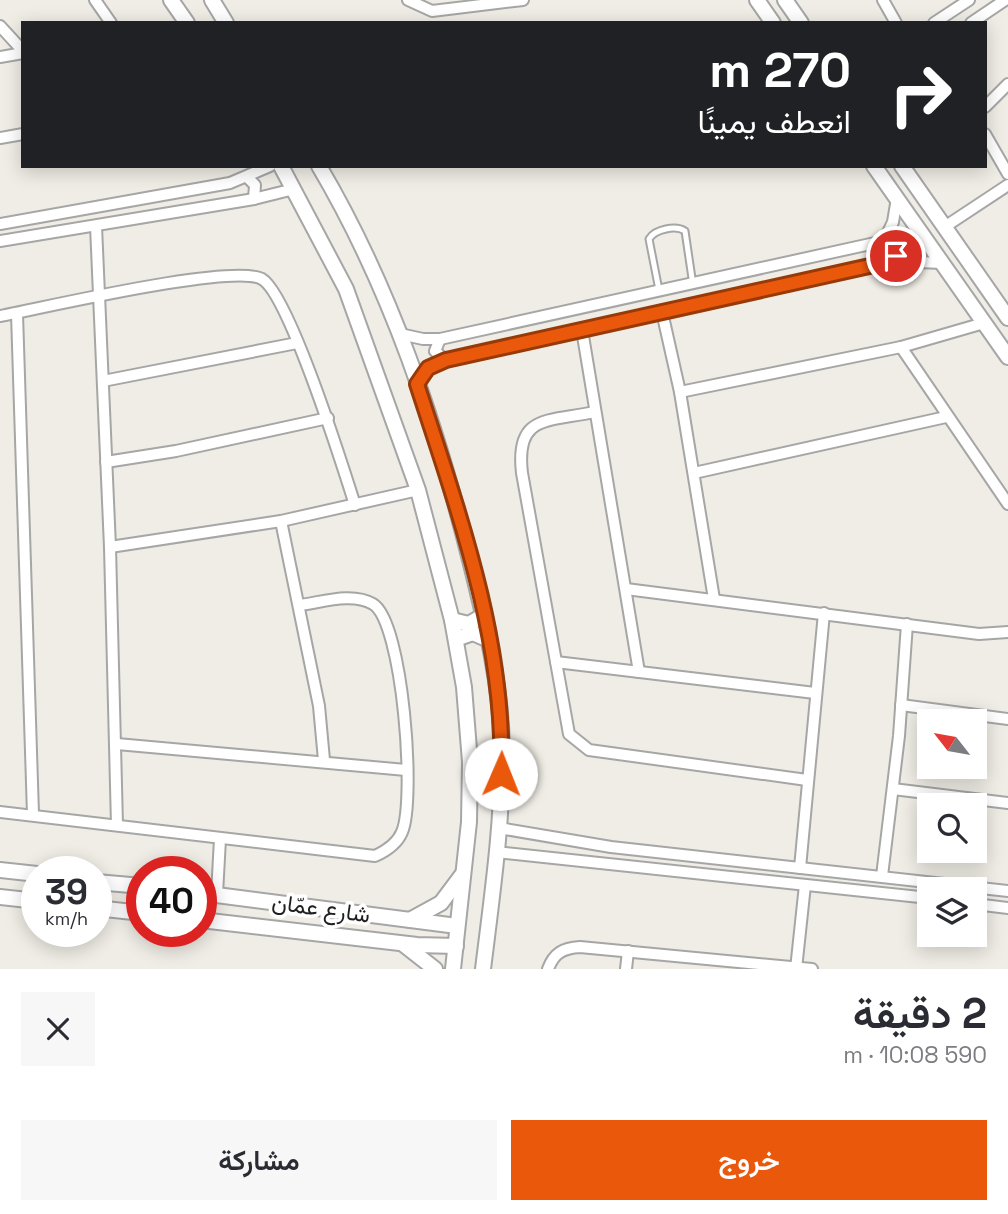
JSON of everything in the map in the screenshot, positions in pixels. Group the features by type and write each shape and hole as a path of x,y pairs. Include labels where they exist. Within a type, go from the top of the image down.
{"street":[{"path":"95,0 110,21"},
{"path":"171,0 186,21"},
{"path":"212,0 225,21"},
{"path":"408,0 432,10 523,0"},
{"path":"757,0 772,21"},
{"path":"785,0 800,21"},
{"path":"883,0 896,21"},
{"path":"937,21 969,0"},
{"path":"974,21 1004,0"},
{"path":"0,26 21,50"},
{"path":"0,57 21,52"},
{"path":"987,105 1008,85"},
{"path":"0,138 21,134"},
{"path":"987,137 1008,174"},
{"path":"0,224 247,177 266,168"},
{"path":"282,168 346,289 418,490 452,620 464,687 470,762 469,822 453,969"},
{"path":"320,168 364,250 400,334 461,524 484,615 502,747 499,828 484,969"},
{"path":"875,168 1008,357"},
{"path":"903,168 1008,318"},
{"path":"247,177 255,185 254,199"},
{"path":"946,226 1008,185"},
{"path":"0,241 254,199 294,189"},
{"path":"884,241 893,222 897,198"},
{"path":"96,226 117,744 117,825"},
{"path":"400,334 423,340 440,339 884,241 897,249 892,261"},
{"path":"417,384 428,368 446,360 892,261 943,263"},
{"path":"0,316 214,277 252,275 270,286 297,343 328,418 355,505"},
{"path":"662,312 680,392 714,598"},
{"path":"17,314 33,814"},
{"path":"680,392 901,347 984,323"},
{"path":"582,330 639,672"},
{"path":"440,339 435,351 446,360"},
{"path":"103,381 297,343"},
{"path":"901,347 1008,504"},
{"path":"594,412 538,424 528,430 521,440 522,473 569,734 589,750 807,780"},
{"path":"694,473 946,416"},
{"path":"106,462 176,451 328,418"},
{"path":"110,547 281,521 418,490"},
{"path":"281,521 300,605 318,706 324,760"},
{"path":"626,589 714,598 979,634 1008,632"},
{"path":"0,812 375,856 385,852 401,833 405,820 404,706 393,640 382,612 374,605 351,597 300,605"},
{"path":"800,868 824,613"},
{"path":"452,620 469,624 484,615"},
{"path":"882,876 893,789 906,625"},
{"path":"456,639 473,633 488,640"},
{"path":"556,662 816,693"},
{"path":"901,705 1008,719"},
{"path":"117,744 324,760 406,770"},
{"path":"893,789 1008,803"},
{"path":"499,828 533,836 1008,891"},
{"path":"531,854 533,836"},
{"path":"217,894 219,839"},
{"path":"496,852 917,897"},
{"path":"0,870 21,872"},
{"path":"409,920 441,902 463,873"},
{"path":"796,968 805,885"},
{"name":"شارع عمّان","path":"217,894 457,926"},
{"path":"0,897 21,899"},
{"path":"987,905 1008,908"},
{"name":"شارع عمّان","path":"217,922 402,943 456,946"},
{"path":"438,946 444,935 440,924"},
{"path":"402,943 435,969"},
{"path":"548,969 557,954 568,947 628,951 712,965 812,969"},
{"path":"626,969 628,951"}],"lane":[{"path":"659,292 649,239 656,231 678,228 685,231 694,285"}],"route":[{"path":"501,774 502,747 496,681 484,615 461,524 417,384 424,372 434,364 446,360 892,261 896,256"}]}
